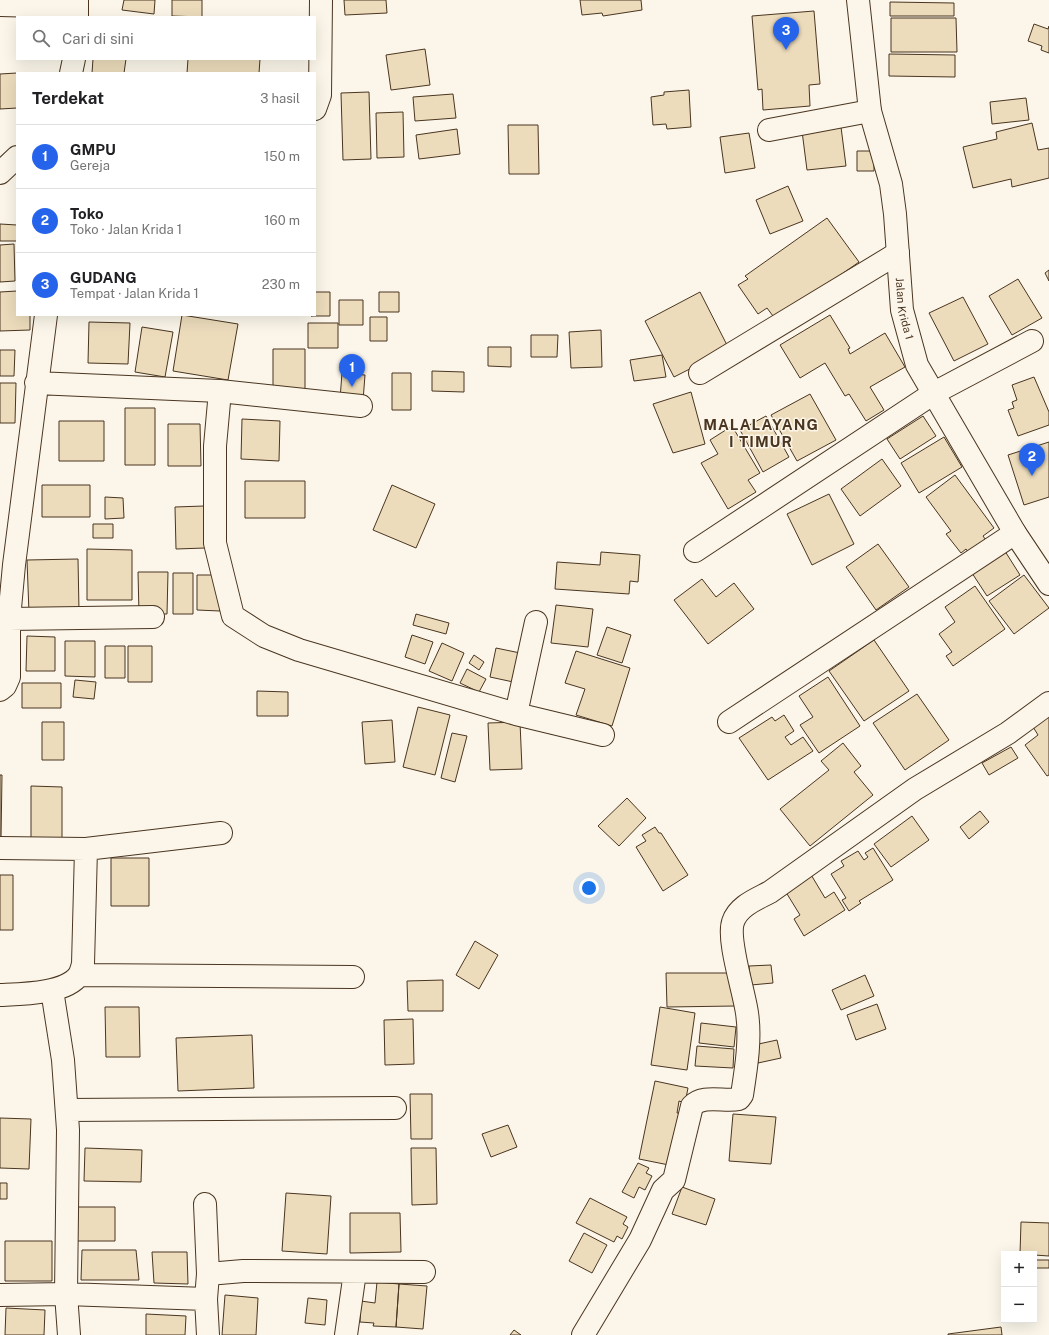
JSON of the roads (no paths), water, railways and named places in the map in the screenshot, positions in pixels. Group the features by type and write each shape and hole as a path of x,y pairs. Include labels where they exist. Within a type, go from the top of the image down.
{"street":[{"path":"316,106 320,96 321,0"},
{"name":"Jalan Krida 1","path":"858,0 870,111 891,184 902,310 917,365 1015,533 1049,584"},
{"path":"0,5 77,8"},
{"path":"71,72 74,60"},
{"path":"769,130 870,111"},
{"path":"0,173 16,157"},
{"path":"700,373 898,253"},
{"path":"0,690 5,686 9,677 7,564 46,316"},
{"path":"695,551 934,393 1032,341"},
{"path":"36,383 220,391 361,406"},
{"path":"220,391 215,446 215,543 233,616 264,636 299,650 516,714 603,735"},
{"path":"729,722 1015,533"},
{"path":"9,619 153,617"},
{"path":"516,714 536,622"},
{"path":"583,1335 640,1240 663,1190 674,1180 692,1106 702,1099 733,1100 739,1099 742,1095 748,1032 747,1013 731,937 733,923 736,916 746,905 770,892 915,790 1008,733 1049,703"},
{"path":"0,848 86,849 221,833"},
{"path":"0,995 52,990 68,984 79,975 83,964 86,849"},
{"path":"79,975 353,977"},
{"path":"52,990 63,1060 66,1110 66,1294 69,1335"},
{"path":"66,1110 395,1108"},
{"path":"205,1204 208,1274 206,1299 208,1335"},
{"path":"208,1274 243,1271 424,1272"},
{"path":"346,1335 355,1272"},
{"path":"0,1295 66,1294 206,1299"}],"place":[{"name":"GUDANG","path":"786,50"},
{"name":"GMPU","path":"352,387"},
{"name":"Toko","path":"1032,476"}],"district":[{"name":"MALALAYANG I TIMUR","path":"761,432"}]}
